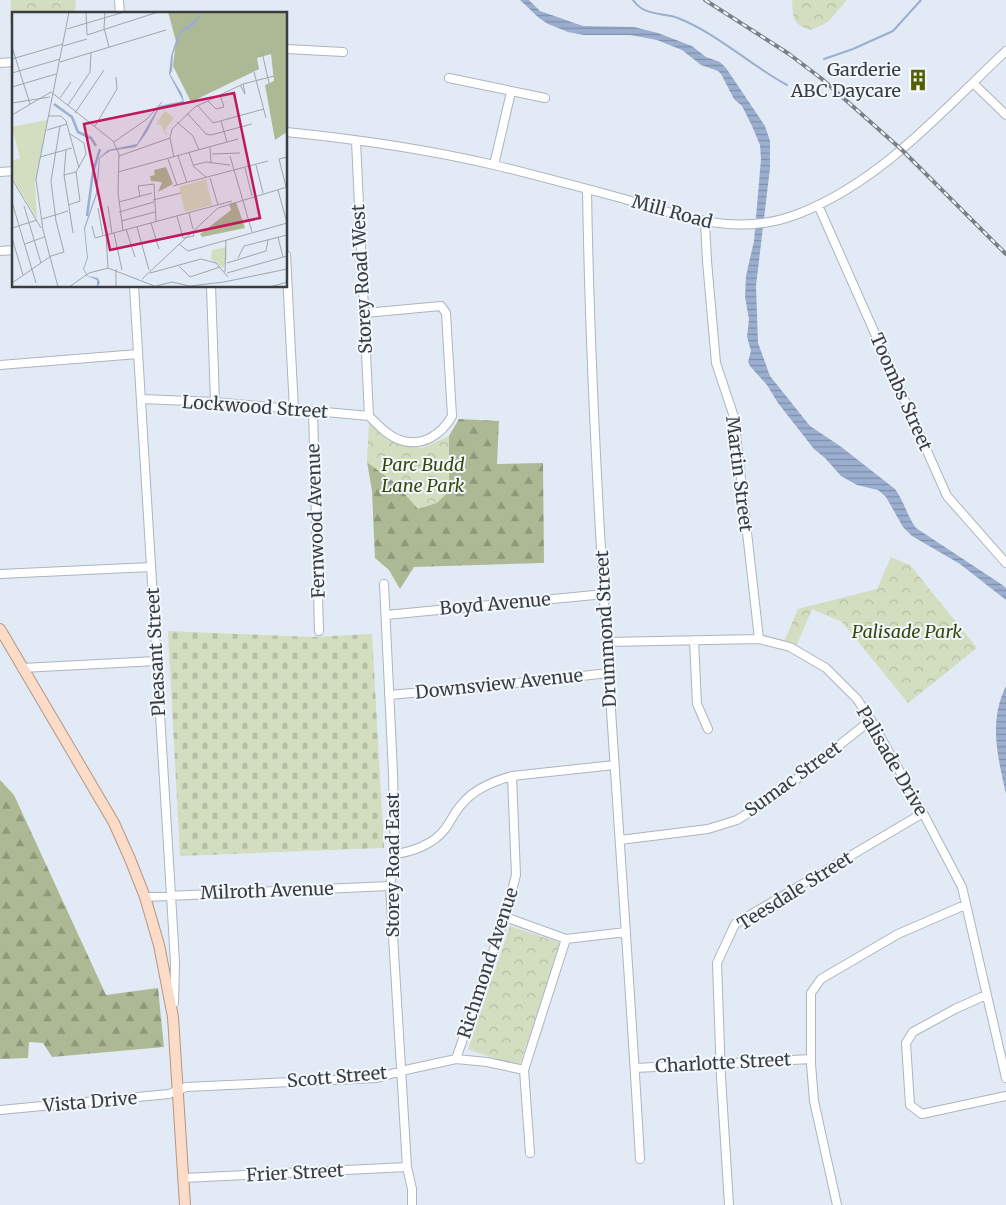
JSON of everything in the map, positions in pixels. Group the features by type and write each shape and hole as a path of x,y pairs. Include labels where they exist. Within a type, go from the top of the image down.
{"main road":[{"path":"0,629 114,822 145,897 159,945 173,1018 185,1205"}],"street":[{"path":"288,49 344,52"},
{"name":"Mill Road","path":"288,132 422,150 494,165 705,222 736,225 775,221 818,206 889,160 1006,51"},
{"path":"449,78 546,98"},
{"path":"973,83 1006,115"},
{"path":"494,165 512,92"},
{"name":"Storey Road West","path":"356,141 369,416"},
{"name":"Drummond Street","path":"587,189 592,382 614,765 640,1159"},
{"name":"Toombs Street","path":"818,206 947,496 1006,563"},
{"name":"Martin Street","path":"705,222 706,261 716,363 734,417 759,639"},
{"name":"Pleasant Street","path":"134,288 175,963 173,1018"},
{"path":"211,288 215,402"},
{"path":"288,288 294,410"},
{"path":"365,313 441,306 446,313 452,416 445,428 432,438 416,442 400,441 385,432 369,416"},
{"path":"0,365 138,354"},
{"name":"Lockwood Street","path":"141,400 215,402 369,416"},
{"name":"Fernwood Avenue","path":"313,411 319,631"},
{"path":"0,574 151,567"},
{"name":"Storey Road East","path":"384,584 393,774 394,854 390,886 400,1071 407,1167 412,1189 412,1205"},
{"name":"Boyd Avenue","path":"386,615 604,594"},
{"name":"Palisade Drive","path":"608,642 759,639 790,647 826,668 857,699 871,720 923,813 962,887 1006,1078"},
{"path":"694,640 696,704 708,729"},
{"path":"22,668 156,661"},
{"name":"Downsview Avenue","path":"389,695 609,673"},
{"name":"Sumac Street","path":"620,840 708,829 737,820 774,797 871,720"},
{"path":"394,854 423,847 444,832 462,803 480,789 497,781 512,776 614,765"},
{"name":"Richmond Avenue","path":"456,1059 505,917 516,875 512,776"},
{"name":"Teesdale Street","path":"729,1205 717,963 734,924 923,813"},
{"name":"Milroth Avenue","path":"145,897 390,886"},
{"path":"836,1205 814,1101 811,1059 811,993 821,979 898,934 965,905"},
{"path":"505,917 566,939 626,932"},
{"path":"530,1153 524,1070 566,939"},
{"path":"986,995 955,1009 913,1032 906,1043 910,1105 922,1114 1006,1096"},
{"name":"Scott Street","path":"179,1091 186,1087 377,1078 456,1059 487,1062 524,1070"},
{"name":"Charlotte Street","path":"635,1068 811,1059"},
{"name":"Vista Drive","path":"0,1110 169,1094 179,1091"},
{"name":"Frier Street","path":"184,1178 407,1167"}],"green space":[{"path":"11,0 76,0 75,12 12,12 12,24 10,24"},
{"path":"792,0 847,0 828,22 811,30 800,26 795,20"},
{"path":"459,419 499,421 497,464 543,463 544,563 414,567 400,589 389,570 375,558 372,491 367,462 394,482 418,508 449,490 449,436"},
{"name":"Parc Budd Lane Park","path":"369,422 397,444 422,448 449,436 449,491 437,503 418,509 394,482 367,462"},
{"name":"Palisade Park","path":"891,557 910,565 977,648 908,703 842,622 812,609 796,647 784,642 798,609 877,589"},
{"path":"168,631 312,637 372,634 384,848 180,856"},
{"path":"0,780 14,795 106,995 158,988 164,1047 52,1057 43,1043 29,1042 28,1058 0,1059"},
{"path":"510,926 561,943 519,1067 468,1049"}],"water":[{"path":"520,0 529,0 540,11 583,26 634,27 658,33 692,46 706,57 720,62 726,68 765,126 770,141 770,168 756,286 758,343 770,376 810,426 840,446 895,489 916,528 1006,588 1006,600 960,564 912,536 903,527 886,497 878,490 857,485 841,476 814,449 778,403 767,385 750,366 748,362 751,351 747,337 749,319 745,297 746,276 754,241 761,159 760,145 742,106 734,99 721,74 718,71 701,65 682,50 657,40 630,35 584,35 568,32 539,18"},
{"path":"1006,686 1006,794 996,740 996,727 997,713"}],"waterway":[{"path":"633,0 645,10 678,18 707,32 787,85"},
{"path":"824,59 853,49 893,31 921,0"}],"railway":[{"path":"705,0 789,54 822,79 902,150 1006,254"}],"place":[{"name":"Garderie ABC Daycare","path":"918,80"}]}
